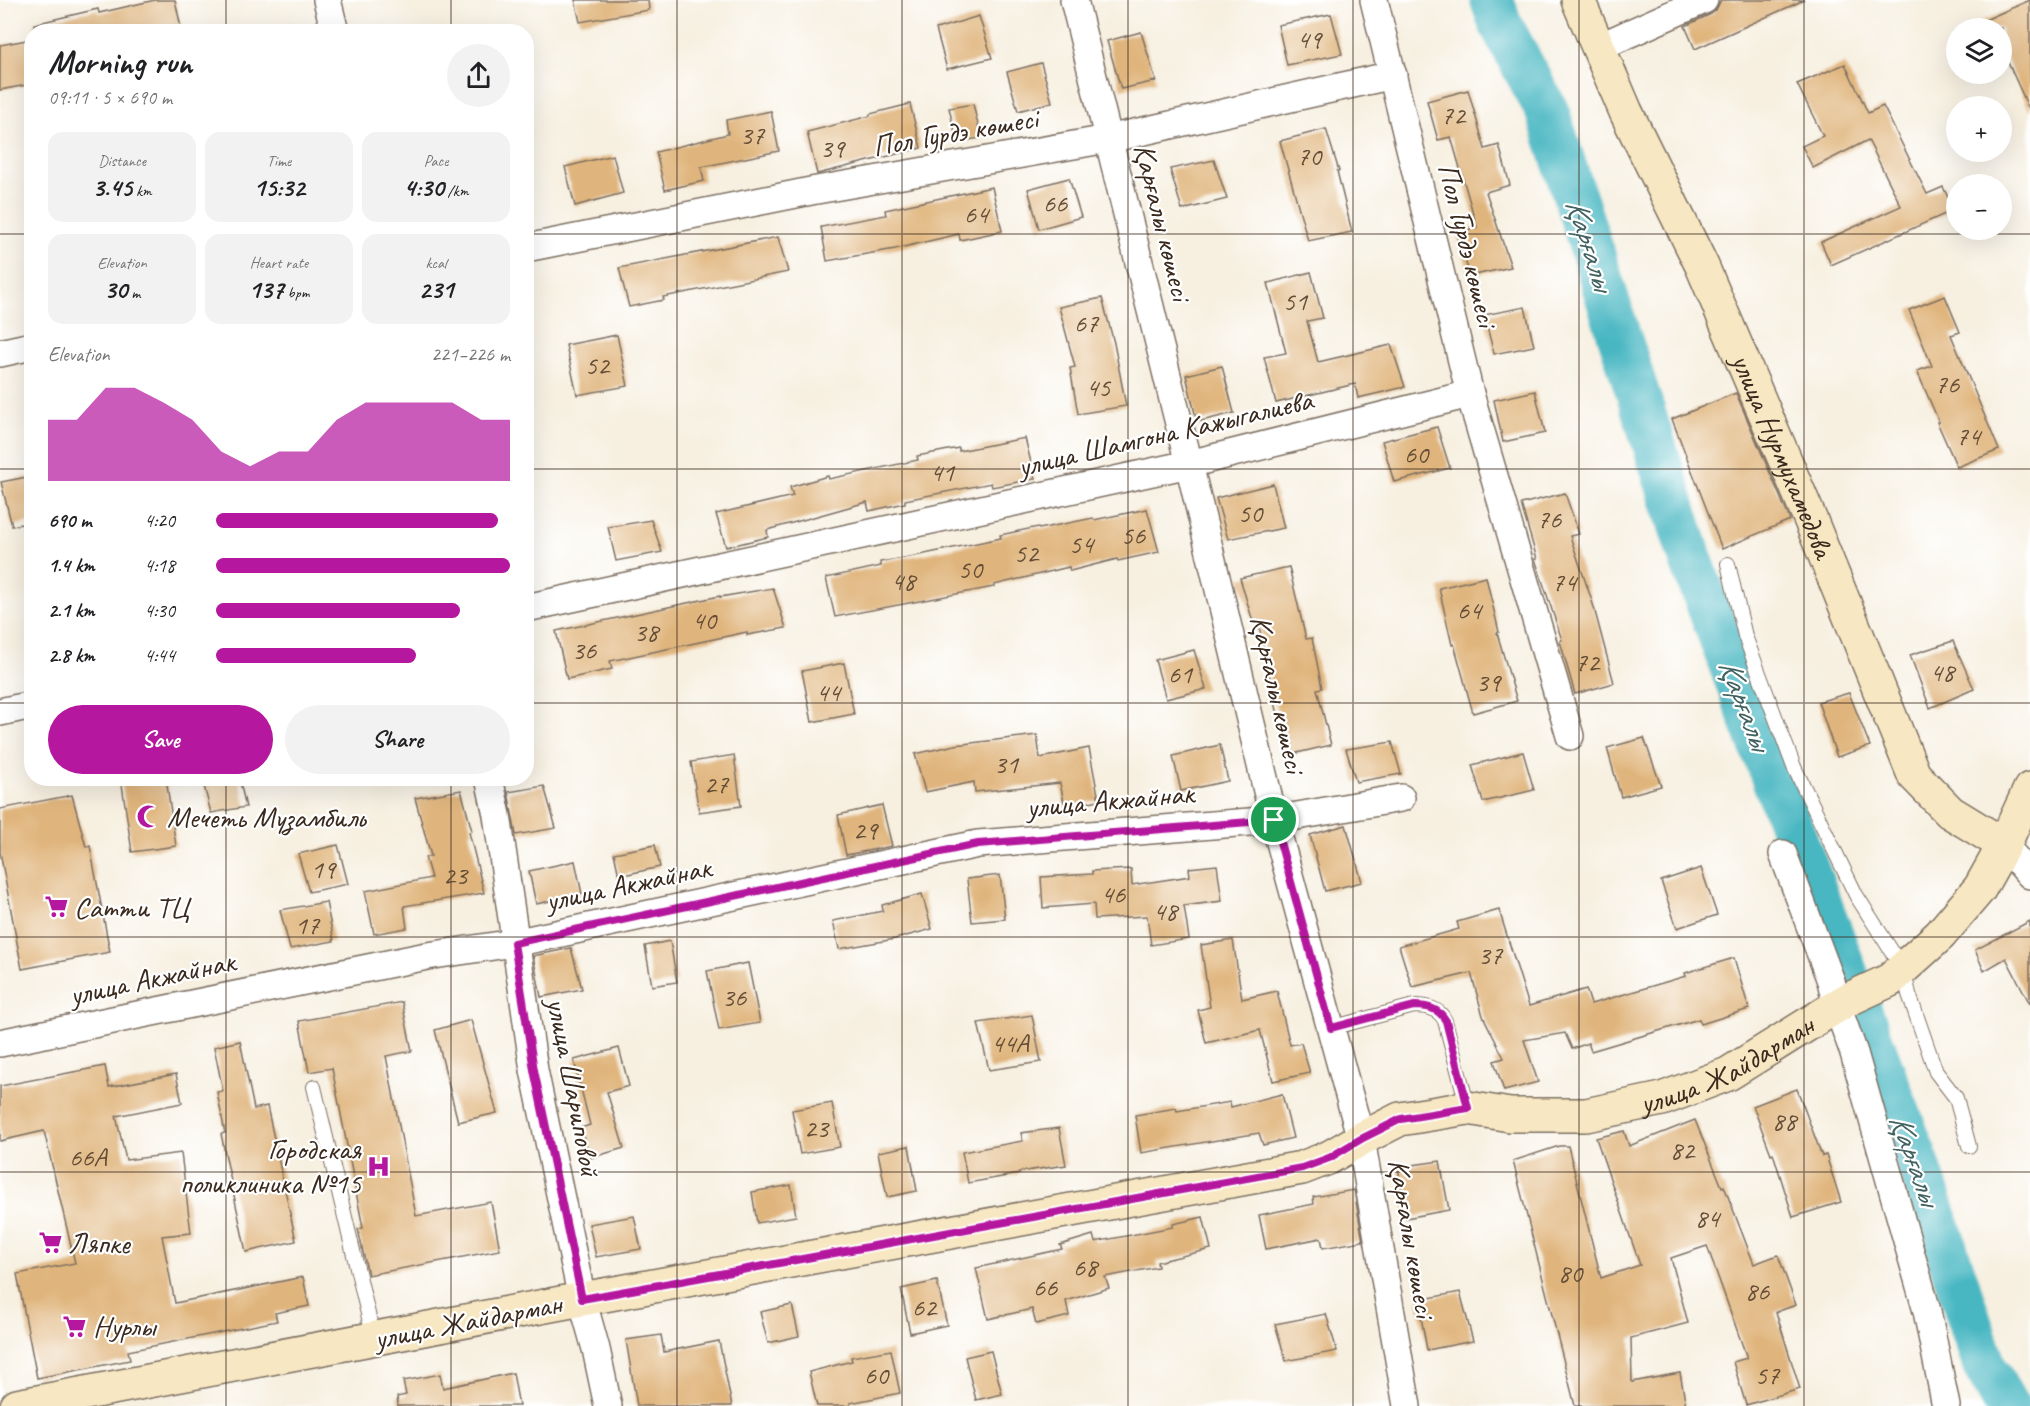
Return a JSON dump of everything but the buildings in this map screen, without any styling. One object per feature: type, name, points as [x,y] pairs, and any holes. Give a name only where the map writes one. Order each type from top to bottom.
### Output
[{"type":"street","points":[[327,0],[333,24]]},
{"type":"street","name":"Қарғалы көшесі","points":[[1074,0],[1274,820],[1361,1139],[1407,1406]]},
{"type":"street","name":"Пол Гурдэ көшесі","points":[[1374,0],[1470,394]]},
{"type":"street","name":"улица Нурмухамедова","points":[[1578,0],[1626,112],[1702,266],[1811,521],[1914,775],[1950,812],[2004,845],[2030,875]]},
{"type":"street","points":[[1599,47],[1704,0]]},
{"type":"street","name":"Пол Гурдэ көшесі","points":[[534,246],[811,191],[1108,139],[1393,75]]},
{"type":"street","points":[[0,353],[24,348]]},
{"type":"street","points":[[1470,394],[1570,736]]},
{"type":"street","name":"улица Шамгона Кажыгалиева","points":[[534,606],[1189,464],[1470,394]]},
{"type":"street","points":[[0,712],[24,707]]},
{"type":"street","name":"улица Шариповой","points":[[491,786],[497,815],[534,1070],[582,1299],[608,1406]]},
{"type":"street","points":[[1896,975],[1940,935],[1980,888],[2004,845],[2030,789]]},
{"type":"street","name":"улица Акжайнак","points":[[0,1043],[427,956],[514,943],[978,844],[1274,820],[1401,798]]},
{"type":"street","points":[[1783,854],[1841,1004],[1927,1311],[1947,1406]]},
{"type":"street","name":"улица Жайдарман","points":[[17,1406],[582,1299],[1302,1168],[1329,1158],[1401,1119],[1468,1108],[1510,1115],[1586,1115],[1662,1099],[1728,1074],[1841,1004],[1896,975]]},
{"type":"lane","points":[[1728,564],[1745,636],[1794,767],[1896,975],[1909,994],[1936,1072],[1956,1098],[1969,1146]]},
{"type":"lane","points":[[1331,1028],[1414,1006],[1427,1006],[1437,1010],[1446,1021],[1468,1108]]},
{"type":"lane","points":[[314,1087],[374,1339]]},
{"type":"waterway","name":"Қарғалы","points":[[1492,0],[1500,23],[1548,113],[1691,560],[1918,1164],[1985,1367],[2007,1406]]},
{"type":"place","name":"Мечеть Музамбиль","points":[[149,817]]},
{"type":"place","name":"Сатти ТЦ","points":[[56,907]]},
{"type":"place","name":"Городская поликлиника №15","points":[[379,1166]]},
{"type":"place","name":"Ляпке","points":[[50,1243]]},
{"type":"place","name":"Нурлы","points":[[75,1326]]},
{"type":"route","points":[[1274,820],[1331,1028],[1414,1006],[1427,1006],[1437,1010],[1446,1021],[1468,1108],[1401,1119],[1329,1158],[1302,1168],[582,1299],[534,1070],[514,943],[978,844],[1274,820]]}]
